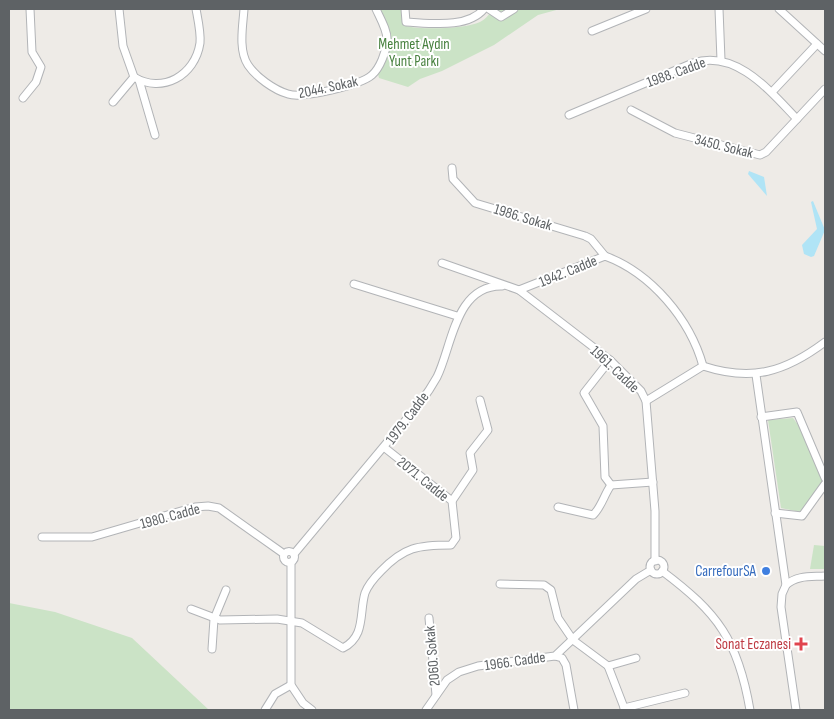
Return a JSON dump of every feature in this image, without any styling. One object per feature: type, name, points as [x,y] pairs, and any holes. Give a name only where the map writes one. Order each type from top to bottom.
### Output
[{"type":"street","points":[[23,98],[36,82],[41,67],[32,52],[30,9]]},
{"type":"street","points":[[119,9],[123,46],[155,135]]},
{"type":"street","points":[[136,79],[161,85],[172,82],[188,68],[198,52],[200,42],[196,9]]},
{"type":"street","name":"2044. Sokak","points":[[244,9],[243,45],[248,65],[276,89],[288,95],[300,96],[354,84],[372,75],[380,64],[387,42],[376,9]]},
{"type":"street","points":[[405,9],[406,22],[438,24],[472,19],[484,9]]},
{"type":"street","points":[[489,9],[501,18],[514,9]]},
{"type":"street","points":[[592,31],[646,9]]},
{"type":"street","points":[[719,9],[721,60]]},
{"type":"street","points":[[779,9],[825,51]]},
{"type":"street","points":[[772,92],[817,44]]},
{"type":"street","name":"1988. Cadde","points":[[569,115],[693,63],[711,59],[721,60],[742,69],[772,92],[797,119]]},
{"type":"street","points":[[113,102],[136,79]]},
{"type":"street","name":"3450. Sokak","points":[[631,110],[675,133],[756,155],[766,152],[825,89]]},
{"type":"street","name":"1986. Sokak","points":[[452,168],[454,179],[475,203],[585,236],[605,256]]},
{"type":"street","name":"1942. Cadde","points":[[519,290],[605,256],[618,261],[637,274],[670,304],[696,344],[703,366]]},
{"type":"street","name":"1961. Cadde","points":[[442,263],[519,290],[610,360],[641,391],[646,401],[652,482],[654,561]]},
{"type":"street","points":[[354,284],[458,316]]},
{"type":"street","name":"1979. Cadde","points":[[294,554],[385,448],[420,403],[437,377],[458,316],[484,290],[496,286],[507,286]]},
{"type":"street","points":[[646,401],[703,366],[756,375],[772,371],[823,346]]},
{"type":"street","points":[[610,360],[584,393],[603,426],[604,477],[611,485]]},
{"type":"street","points":[[756,375],[786,585]]},
{"type":"street","points":[[452,501],[473,470],[470,453],[488,430],[480,400]]},
{"type":"street","points":[[761,417],[797,412],[825,478]]},
{"type":"street","name":"2071. Cadde","points":[[291,623],[302,623],[343,648],[356,638],[360,629],[365,593],[378,574],[393,559],[407,549],[423,545],[451,545],[454,543],[455,526],[452,501],[385,448]]},
{"type":"street","points":[[611,485],[652,482]]},
{"type":"street","points":[[775,513],[802,516],[825,484]]},
{"type":"street","points":[[558,507],[593,515],[598,511],[603,497],[611,485]]},
{"type":"street","name":"1980. Cadde","points":[[42,537],[92,537],[208,506],[220,508],[284,554]]},
{"type":"street","points":[[290,562],[285,559],[284,554],[288,551],[294,554],[294,560],[290,562],[291,685],[303,703],[312,710]]},
{"type":"street","points":[[654,561],[662,563],[662,571],[656,574],[651,570],[650,566],[654,561]]},
{"type":"street","name":"1966. Cadde","points":[[426,710],[447,680],[469,669],[555,656],[636,579],[651,570]]},
{"type":"street","points":[[662,571],[698,599],[717,620],[731,644],[750,710]]},
{"type":"street","points":[[796,710],[781,607],[782,594],[786,585],[792,580],[800,577],[825,576]]},
{"type":"street","points":[[500,584],[544,585],[551,590],[558,618],[573,640],[608,666],[624,710],[686,692]]},
{"type":"street","points":[[212,649],[214,619],[226,590]]},
{"type":"street","points":[[191,609],[214,619],[245,621],[277,619],[291,623]]},
{"type":"street","name":"2060. Sokak","points":[[429,618],[436,694]]},
{"type":"street","points":[[555,656],[562,658],[566,665],[574,710]]},
{"type":"street","points":[[608,666],[636,658]]},
{"type":"street","points":[[265,710],[275,694],[291,685]]},
{"type":"green space","name":"Mehmet Aydın Yunt Parkı","points":[[380,9],[401,9],[403,22],[406,26],[432,28],[454,27],[480,22],[494,9],[560,9],[538,15],[494,45],[442,71],[420,79],[408,87],[379,78],[378,74],[387,49],[386,26]]},
{"type":"green space","points":[[793,418],[799,426],[824,481],[800,512],[781,508],[768,420]]},
{"type":"green space","points":[[814,545],[825,546],[825,569],[810,569]]},
{"type":"green space","points":[[9,603],[55,612],[132,638],[209,710],[9,710]]},
{"type":"water","points":[[749,171],[764,177],[767,196],[748,174]]},
{"type":"water","points":[[813,201],[825,230],[814,256],[811,257],[804,254],[802,245],[817,229],[811,202]]},
{"type":"place","name":"CarrefourSA","points":[[766,571]]},
{"type":"place","name":"Sonat Eczanesi","points":[[801,644]]}]
